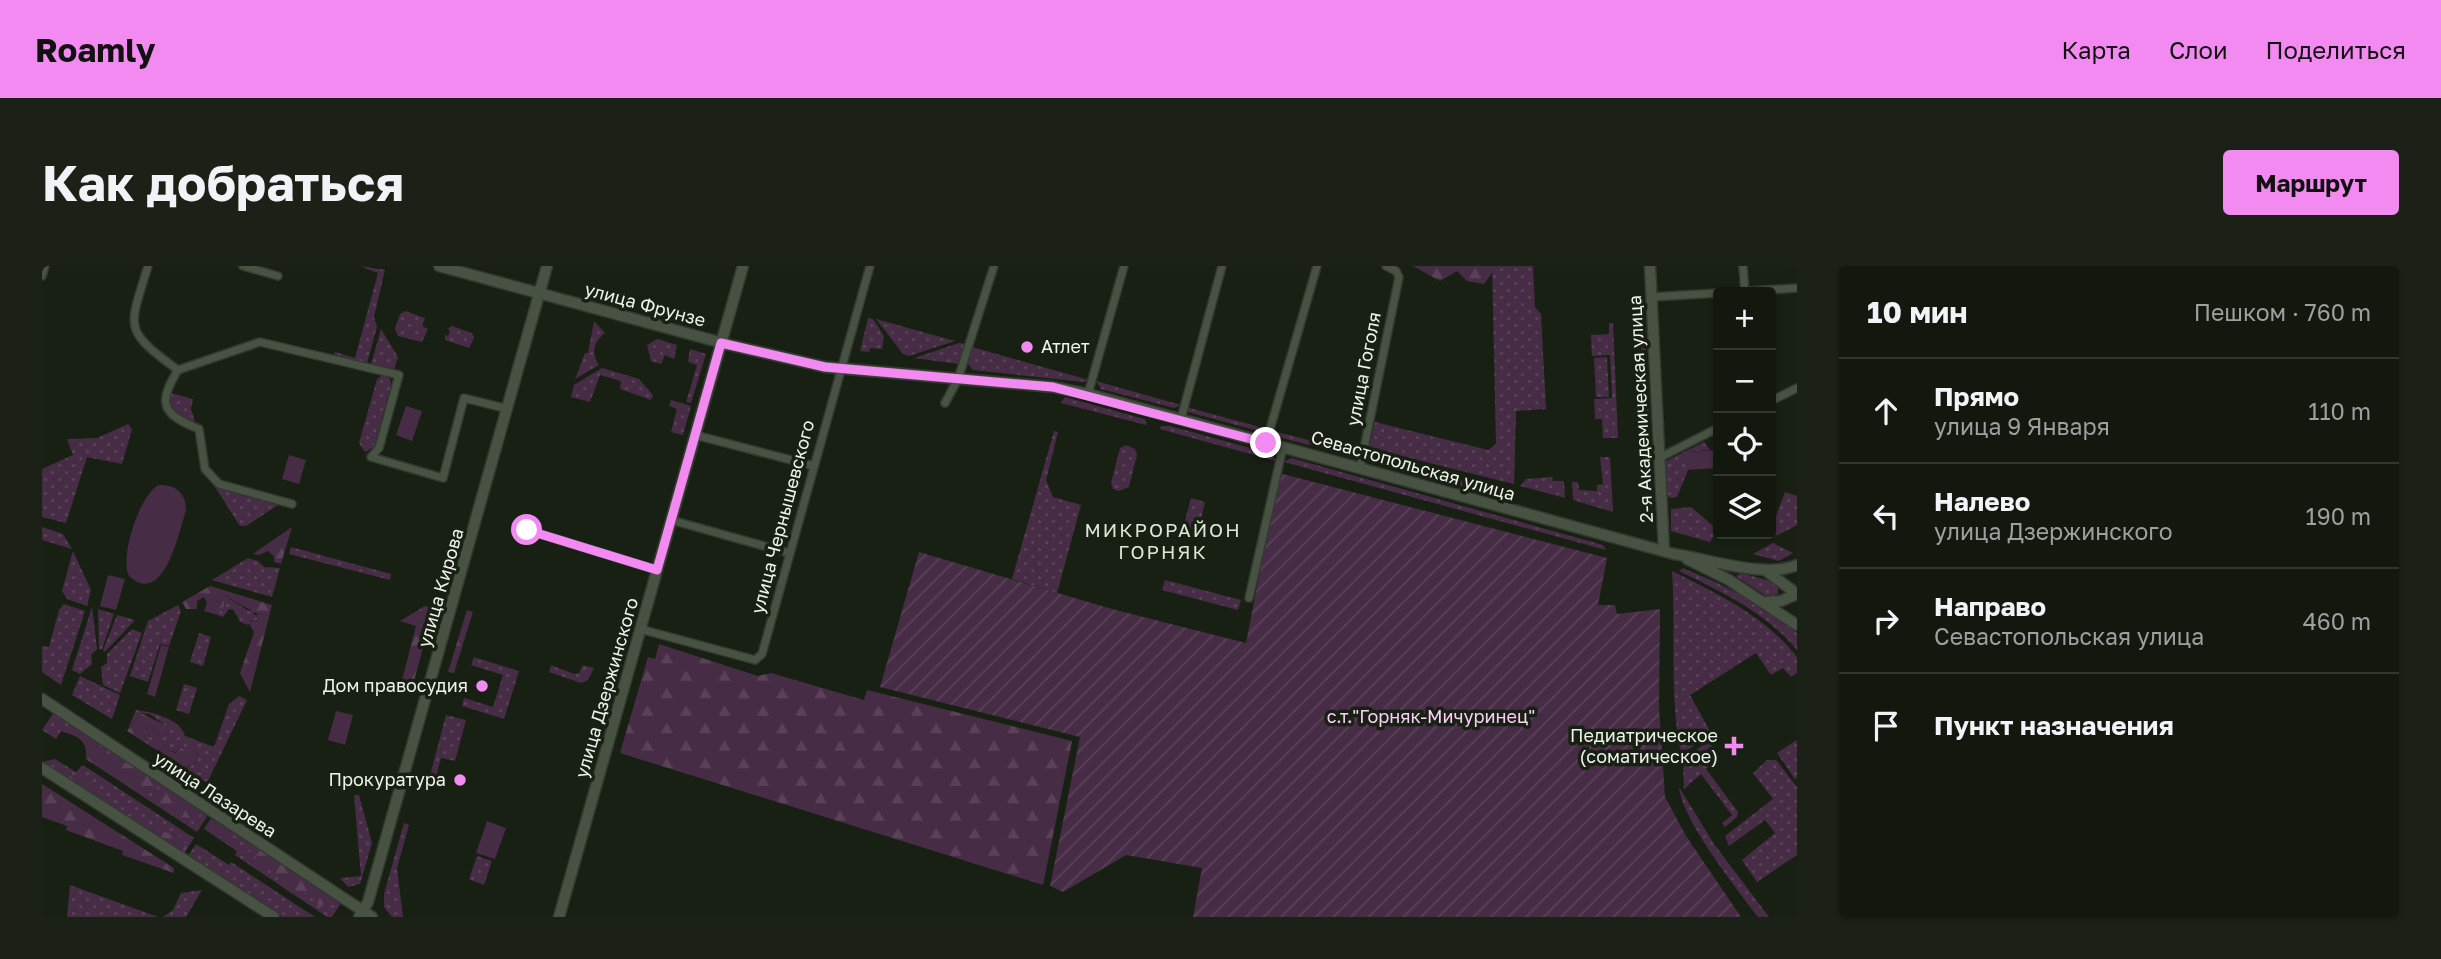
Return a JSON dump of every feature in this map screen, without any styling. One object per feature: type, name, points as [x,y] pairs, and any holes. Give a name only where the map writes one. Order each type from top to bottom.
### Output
[{"type":"main road","name":"улица Фрунзе","points":[[439,266],[721,343]]},
{"type":"main road","name":"улица Кирова","points":[[364,915],[547,266]]},
{"type":"main road","name":"улица Дзержинского","points":[[559,917],[743,266]]},
{"type":"main road","name":"2-я Академическая улица","points":[[1650,266],[1664,551]]},
{"type":"main road","name":"Севастопольская улица","points":[[721,343],[841,369],[1053,387],[1088,394],[1664,551],[1765,570],[1783,571],[1797,565]]},
{"type":"main road","points":[[1677,554],[1729,580],[1797,625]]},
{"type":"main road","points":[[1729,580],[1734,564]]},
{"type":"main road","name":"Севастопольская улица","points":[[1765,570],[1797,594],[1781,601],[1765,602]]},
{"type":"main road","name":"улица Лазарева","points":[[42,699],[364,915]]},
{"type":"main road","points":[[42,768],[274,917]]},
{"type":"street","points":[[42,275],[45,266]]},
{"type":"street","points":[[148,266],[132,320],[150,350],[178,370]]},
{"type":"street","points":[[243,266],[278,276]]},
{"type":"street","name":"улица Чернышевского","points":[[640,629],[755,660],[762,653],[870,266]]},
{"type":"street","points":[[945,403],[958,379],[993,266]]},
{"type":"street","points":[[1088,394],[1124,266]]},
{"type":"street","points":[[1181,419],[1222,266]]},
{"type":"street","points":[[1266,443],[1317,266]]},
{"type":"street","name":"улица Гоголя","points":[[1360,468],[1399,277],[1396,271],[1386,266]]},
{"type":"street","points":[[1743,266],[1745,287]]},
{"type":"street","points":[[1776,290],[1797,288]]},
{"type":"street","points":[[1652,297],[1713,293]]},
{"type":"street","points":[[292,504],[219,484],[205,469],[199,429],[175,418],[164,402],[164,393],[178,370],[260,342],[399,375],[379,448],[371,457],[443,478],[464,398],[508,410]]},
{"type":"street","points":[[1776,398],[1797,388]]},
{"type":"street","points":[[1659,458],[1713,431]]},
{"type":"street","points":[[695,435],[814,466]]},
{"type":"street","points":[[1249,598],[1283,447]]},
{"type":"street","points":[[671,520],[789,552]]},
{"type":"street","points":[[527,530],[657,570]]},
{"type":"green space","points":[[360,266],[385,270],[374,317],[377,327],[367,363],[334,356],[335,352],[355,358],[378,273]]},
{"type":"green space","points":[[1413,266],[1497,266],[1484,284],[1467,281],[1457,271],[1440,281]]},
{"type":"green space","points":[[1492,266],[1533,266],[1535,307],[1541,314],[1546,409],[1516,411],[1514,484],[1369,448],[1375,422],[1488,450],[1496,444]]},
{"type":"green space","points":[[405,311],[425,318],[422,326],[428,329],[422,342],[398,336],[395,329],[400,314]]},
{"type":"green space","points":[[868,318],[873,319],[884,336],[882,349],[870,348],[869,352],[860,351]]},
{"type":"green space","points":[[876,319],[955,341],[909,356],[903,354]]},
{"type":"green space","points":[[594,321],[605,333],[594,348],[599,365],[575,379],[585,353],[588,353]]},
{"type":"green space","points":[[1643,322],[1650,482],[1647,480],[1640,324]]},
{"type":"green space","points":[[1609,323],[1613,323],[1618,438],[1603,438],[1602,419],[1595,419],[1594,399],[1612,398],[1610,355],[1592,356],[1591,335],[1609,334]]},
{"type":"green space","points":[[452,326],[472,333],[474,338],[469,348],[445,340],[445,334],[448,337],[450,330],[447,329]]},
{"type":"green space","points":[[381,329],[398,357],[394,369],[371,364]]},
{"type":"green space","points":[[657,339],[677,345],[674,359],[665,355],[661,364],[651,361],[647,345]]},
{"type":"green space","points":[[959,343],[966,344],[959,364],[914,358]]},
{"type":"green space","points":[[972,347],[1089,380],[1084,382],[973,370],[968,364]]},
{"type":"green space","points":[[690,349],[706,354],[691,403],[686,402],[697,365],[688,362]]},
{"type":"green space","points":[[1607,357],[1609,397],[1596,397],[1594,358]]},
{"type":"green space","points":[[602,368],[639,379],[653,395],[651,400],[620,389],[621,381],[600,375],[590,402],[571,397],[574,385]]},
{"type":"green space","points":[[383,375],[390,378],[391,386],[374,447],[365,452],[359,443],[377,379]]},
{"type":"green space","points":[[1096,381],[1181,405],[1174,408],[1101,389]]},
{"type":"green space","points":[[167,392],[193,399],[191,409],[196,425],[176,413]]},
{"type":"green space","points":[[1065,397],[1147,422],[1146,425],[1061,403]]},
{"type":"green space","points":[[671,400],[691,406],[683,435],[671,432],[677,409],[669,406]]},
{"type":"green space","points":[[406,406],[422,411],[412,441],[396,435]]},
{"type":"green space","points":[[1186,407],[1267,429],[1262,432],[1188,412]]},
{"type":"green space","points":[[128,424],[132,429],[122,464],[87,457],[66,523],[42,517],[42,469],[73,455],[67,439],[97,438]]},
{"type":"green space","points":[[1161,426],[1170,426],[1272,454],[1276,461],[1160,429]]},
{"type":"green space","points":[[1054,431],[1058,432],[1046,480],[1053,497],[1081,505],[1057,593],[1012,579]]},
{"type":"green space","points":[[1273,431],[1360,453],[1349,455],[1278,437]]},
{"type":"green space","points":[[1704,442],[1710,450],[1688,452],[1688,470],[1677,497],[1670,498],[1666,494],[1666,461]]},
{"type":"green space","points":[[1126,445],[1135,449],[1137,455],[1129,487],[1119,491],[1113,489],[1111,483],[1120,448]]},
{"type":"green space","points":[[1713,450],[1713,468],[1688,470],[1688,452]]},
{"type":"green space","points":[[1366,454],[1514,494],[1514,497],[1509,499],[1371,461]]},
{"type":"green space","points":[[289,455],[306,460],[299,484],[282,479]]},
{"type":"green space","points":[[1600,457],[1610,457],[1613,512],[1573,500],[1572,482],[1578,482],[1579,490],[1597,491],[1597,485],[1603,484]]},
{"type":"green space","points":[[1291,458],[1603,545],[1606,550],[1284,462]]},
{"type":"green space","name":"с.т.\"Горняк-Мичуринец\"","points":[[1279,473],[1607,558],[1598,605],[1615,605],[1617,614],[1660,609],[1659,707],[1665,797],[1686,836],[1741,917],[1193,917],[1202,868],[1126,855],[1063,892],[1050,886],[1080,737],[880,687],[919,552],[1112,609],[1246,643]]},
{"type":"green space","points":[[1552,477],[1553,481],[1564,481],[1565,498],[1520,486],[1526,479]]},
{"type":"green space","points":[[159,485],[170,486],[179,491],[186,510],[174,549],[161,575],[152,582],[141,583],[129,576],[129,541],[145,500]]},
{"type":"green space","points":[[215,487],[278,505],[246,526],[240,526]]},
{"type":"green space","points":[[1785,492],[1797,496],[1797,525],[1776,536],[1776,516]]},
{"type":"green space","points":[[1191,498],[1205,502],[1198,532],[1183,528]]},
{"type":"green space","points":[[1691,507],[1713,526],[1713,538],[1710,542],[1671,531],[1671,509]]},
{"type":"green space","points":[[42,527],[63,534],[72,549],[42,540]]},
{"type":"green space","points":[[292,527],[281,564],[274,562],[274,556],[268,551],[259,555],[253,554]]},
{"type":"green space","points":[[1773,543],[1793,553],[1779,561],[1753,554]]},
{"type":"green space","points":[[291,547],[391,574],[390,580],[289,554]]},
{"type":"green space","points":[[73,551],[91,590],[87,606],[67,599],[62,591]]},
{"type":"green space","points":[[248,558],[258,561],[264,567],[280,568],[272,597],[212,580]]},
{"type":"green space","points":[[1683,568],[1743,596],[1771,613],[1797,633],[1797,650],[1757,614],[1727,595],[1679,571]]},
{"type":"green space","points":[[1672,571],[1756,618],[1797,657],[1797,673],[1791,677],[1783,668],[1771,675],[1756,653],[1690,695],[1711,733],[1681,755],[1675,710]]},
{"type":"green space","points":[[1741,573],[1774,582],[1778,587],[1778,594],[1766,596],[1736,576]]},
{"type":"green space","points":[[108,575],[125,579],[116,610],[100,606]]},
{"type":"green space","points":[[1165,580],[1241,600],[1238,610],[1162,590]]},
{"type":"green space","points":[[210,586],[272,605],[250,692],[240,673],[254,632],[248,622],[259,620],[259,615],[224,595],[224,607],[219,609],[218,615],[204,611],[207,603],[204,597],[197,601],[197,609],[186,609],[182,602]]},
{"type":"green space","points":[[224,595],[249,611],[253,610],[254,615],[259,615],[259,620],[250,621],[248,625],[240,622],[234,610],[229,609],[223,617],[218,615],[219,609],[224,607]]},
{"type":"green space","points":[[64,604],[85,611],[61,685],[42,672],[42,646],[49,647],[59,610]]},
{"type":"green space","points":[[178,605],[181,611],[169,646],[160,644],[148,682],[130,676],[148,621]]},
{"type":"green space","points":[[425,606],[434,608],[412,688],[401,684],[416,626],[400,621]]},
{"type":"green space","points":[[92,607],[97,649],[91,655],[92,664],[80,674],[72,670]]},
{"type":"green space","points":[[98,609],[114,614],[102,649],[99,649]]},
{"type":"green space","points":[[467,610],[473,612],[454,673],[448,672]]},
{"type":"green space","points":[[117,615],[135,620],[105,652],[103,650]]},
{"type":"green space","points":[[132,629],[142,633],[120,693],[103,685],[101,667],[107,663],[107,654]]},
{"type":"green space","points":[[628,629],[614,687],[609,689],[605,682],[618,632]]},
{"type":"green space","points":[[199,633],[211,637],[203,666],[190,662]]},
{"type":"green space","points":[[659,644],[758,676],[771,673],[864,700],[867,690],[1072,741],[1043,885],[620,753],[648,657],[655,659]]},
{"type":"green space","points":[[161,645],[169,647],[155,697],[147,694]]},
{"type":"green space","points":[[474,657],[519,671],[504,719],[462,706],[464,698],[493,707],[503,675],[471,665]]},
{"type":"green space","points":[[551,665],[574,674],[579,673],[583,665],[594,668],[588,680],[581,683],[549,672]]},
{"type":"green space","points":[[80,676],[120,695],[112,719],[72,695]]},
{"type":"green space","points":[[184,684],[197,688],[189,714],[176,710]]},
{"type":"green space","points":[[239,696],[247,700],[207,783],[185,769],[195,763],[198,754],[195,750],[185,751],[180,746],[176,752],[166,750],[162,737],[158,737],[155,749],[147,744],[149,741],[145,739],[144,731],[151,726],[157,734],[162,732],[165,725],[150,714],[141,713],[128,729],[136,710],[165,717],[178,725],[185,736],[214,747],[229,704]]},
{"type":"green space","points":[[336,711],[353,715],[345,745],[328,740]]},
{"type":"green space","points":[[54,712],[208,815],[197,832],[86,759],[85,747],[80,739],[61,731],[56,739],[42,730]]},
{"type":"green space","points":[[141,713],[165,725],[162,732],[157,734],[151,726],[144,731],[145,739],[150,741],[147,744],[127,731]]},
{"type":"green space","points":[[446,715],[466,720],[455,761],[441,758],[434,784],[428,783]]},
{"type":"green space","points":[[70,726],[97,741],[101,754],[107,755],[113,751],[159,782],[155,792],[146,794],[160,801],[166,787],[200,809],[199,819],[174,816],[86,759],[82,740],[64,733]]},
{"type":"green space","points":[[158,737],[163,737],[166,750],[176,753],[180,746],[185,751],[195,750],[198,754],[195,763],[185,768],[155,749]]},
{"type":"green space","points":[[1797,740],[1797,778],[1795,779],[1777,753]]},
{"type":"green space","points":[[1708,741],[1716,752],[1710,756],[1715,763],[1706,769],[1738,812],[1737,817],[1725,827],[1722,823],[1732,815],[1701,774],[1684,789],[1683,760]]},
{"type":"green space","points":[[55,759],[76,772],[83,765],[194,838],[183,854],[42,762]]},
{"type":"green space","points":[[1767,760],[1776,760],[1797,787],[1797,855],[1757,882],[1742,860],[1775,833],[1765,820],[1729,846],[1725,836],[1773,799],[1753,773]]},
{"type":"green space","points":[[70,774],[76,780],[80,776],[84,782],[90,778],[100,788],[102,795],[110,797],[100,800],[62,775]]},
{"type":"green space","points":[[42,784],[174,868],[174,873],[122,855],[123,851],[66,830],[67,826],[42,817]]},
{"type":"green space","points":[[1679,787],[1714,844],[1769,917],[1758,917],[1712,854],[1682,801]]},
{"type":"green space","points":[[354,795],[359,795],[372,843],[360,884],[348,887],[340,878],[361,876]]},
{"type":"green space","points":[[212,817],[341,903],[332,917],[327,917],[235,855],[237,851],[204,829]]},
{"type":"green space","points":[[219,821],[234,831],[233,838],[239,844],[235,850],[213,831],[212,827]]},
{"type":"green space","points":[[487,821],[506,828],[495,859],[476,853]]},
{"type":"green space","points":[[156,822],[159,831],[179,835],[178,843],[191,843],[183,854],[146,830]]},
{"type":"green space","points":[[404,823],[409,825],[397,868],[403,917],[392,917],[384,907],[384,894]]},
{"type":"green space","points":[[248,840],[329,895],[329,900],[320,907],[312,894],[298,892],[294,895],[281,886],[274,871],[263,869],[255,862],[256,850],[252,847],[249,851],[241,850]]},
{"type":"green space","points":[[196,844],[229,865],[231,862],[315,917],[282,917],[188,856]]},
{"type":"green space","points":[[477,856],[492,861],[484,885],[469,879]]},
{"type":"green space","points":[[70,885],[158,917],[67,917]]},
{"type":"green space","points":[[202,890],[186,917],[163,917],[173,910],[181,893]]},
{"type":"place","name":"Атлет","points":[[1027,347]]},
{"type":"place","name":"Дом правосудия","points":[[482,686]]},
{"type":"place","name":"Педиатрическое (соматическое)","points":[[1734,746]]},
{"type":"place","name":"Прокуратура","points":[[460,780]]},
{"type":"district","name":"МИКРОРАЙОН ГОРНЯК","points":[[1163,541]]},
{"type":"route","points":[[527,530],[657,570],[721,343],[825,367],[1053,387],[1088,394],[1266,443]]}]
